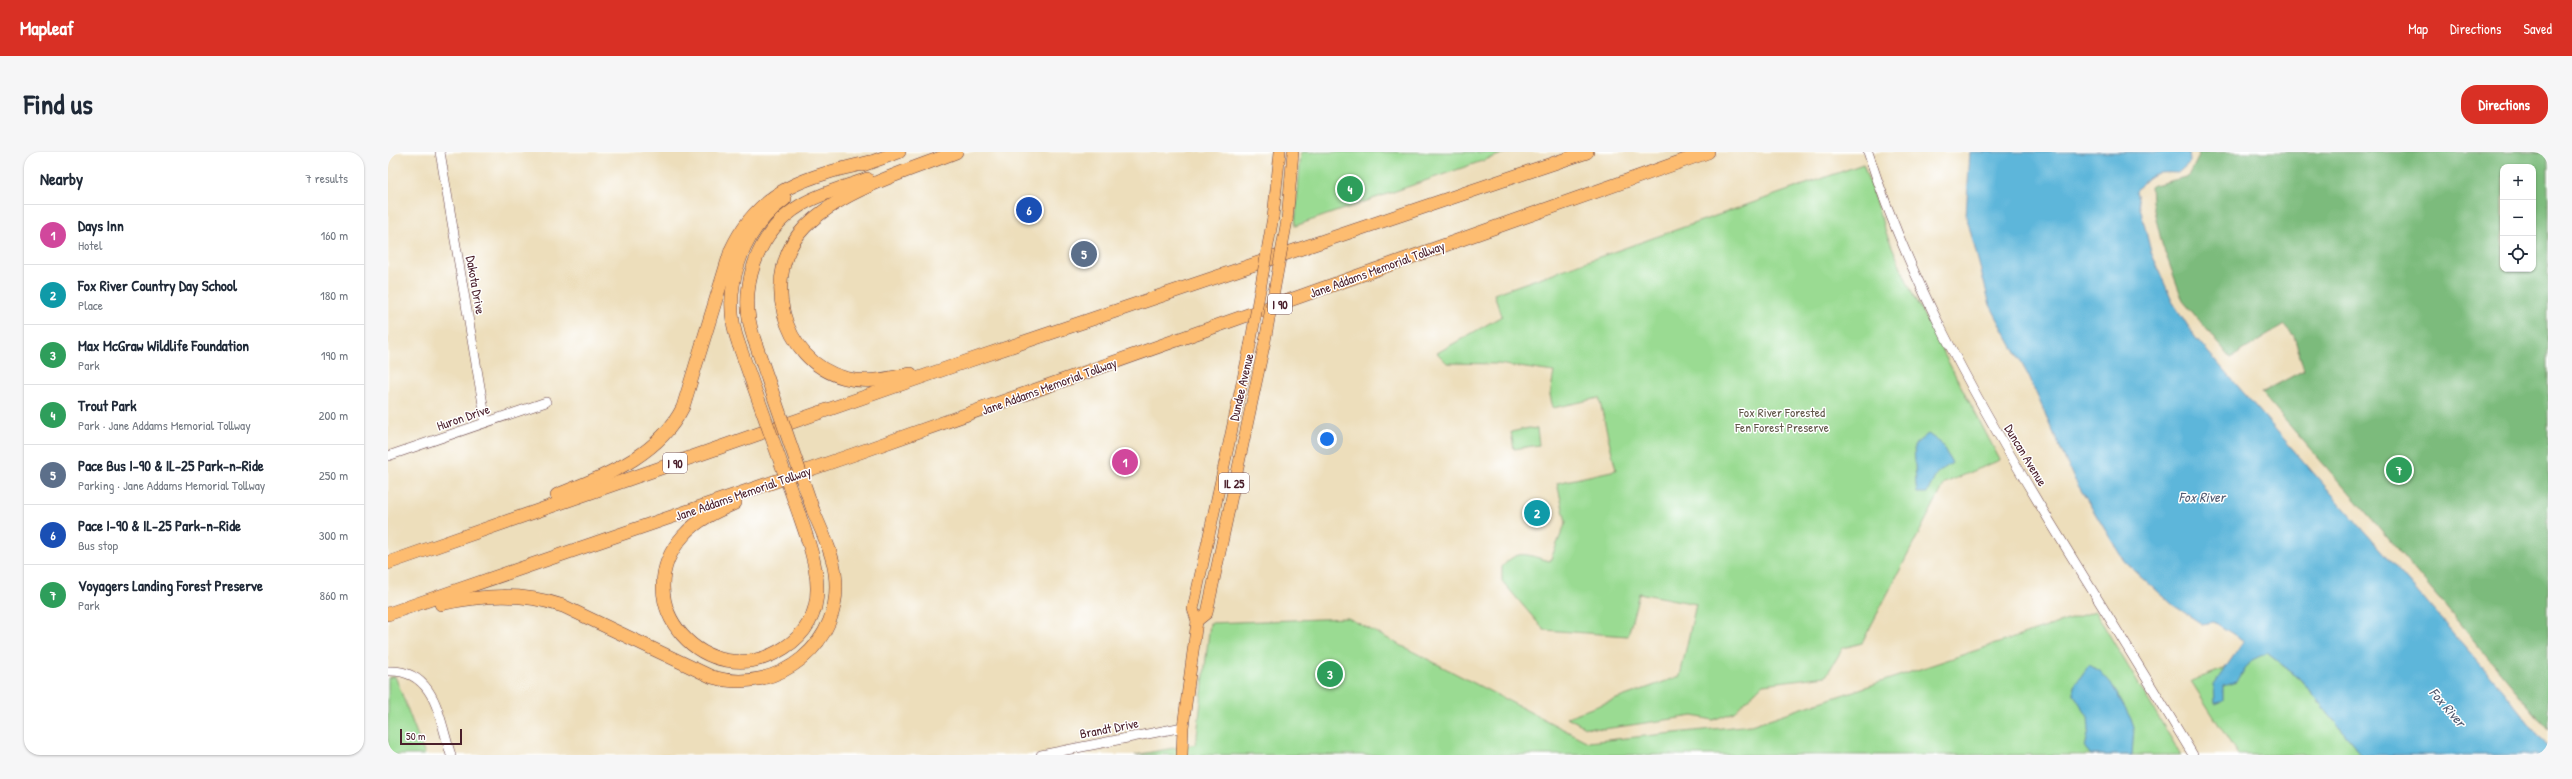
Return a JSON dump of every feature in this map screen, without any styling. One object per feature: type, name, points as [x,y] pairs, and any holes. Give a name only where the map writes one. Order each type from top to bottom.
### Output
[{"type":"highway","points":[[852,455],[729,506],[703,519],[685,533],[677,543],[667,563],[664,593],[674,624],[693,646],[717,659],[747,662],[775,654],[791,644],[802,633],[813,610],[818,580],[815,560],[799,514],[739,345],[733,322],[733,286],[742,252],[759,224],[778,204],[802,189],[899,152]]},
{"type":"highway","points":[[388,614],[488,596],[538,598],[563,606],[699,672],[732,681],[760,679],[786,670],[802,660],[820,640],[830,620],[835,598],[836,574],[830,550],[813,510],[754,339],[747,303],[751,274],[764,242],[785,217],[816,198],[950,152]]},
{"type":"highway","points":[[956,152],[856,193],[817,216],[792,243],[782,267],[780,290],[784,316],[793,337],[807,355],[834,374],[857,381],[879,380],[962,363]]},
{"type":"highway","name":"I 90","points":[[388,562],[962,363],[1587,152]]},
{"type":"highway","name":"Jane Addams Memorial Tollway","points":[[388,614],[852,455],[1708,152]]},
{"type":"highway","points":[[388,562],[585,484],[622,466],[652,447],[671,428],[683,407],[726,267],[743,228],[768,201],[800,181],[870,162]]},
{"type":"main road","name":"Dundee Avenue","points":[[1182,727],[1197,621],[1193,609],[1250,346],[1273,217],[1280,152]]},
{"type":"main road","name":"Dundee Avenue","points":[[1197,621],[1207,612],[1265,341],[1287,220],[1293,152]]},
{"type":"main road","name":"IL 25","points":[[1182,727],[1182,755]]},
{"type":"street","name":"Dakota Drive","points":[[440,152],[486,422]]},
{"type":"street","name":"Duncan Avenue","points":[[1868,152],[1907,256],[1955,357],[2019,469],[2193,755]]},
{"type":"street","name":"Huron Drive","points":[[388,456],[546,402]]},
{"type":"street","points":[[388,671],[409,674],[428,687],[452,755]]},
{"type":"street","name":"Brandt Drive","points":[[1041,755],[1182,727]]},
{"type":"green space","points":[[1301,152],[1508,152],[1295,226]]},
{"type":"green space","points":[[2198,152],[2548,152],[2548,729],[2371,518],[2261,393],[2304,370],[2294,336],[2284,325],[2231,358],[2183,301],[2162,244],[2152,202],[2151,186],[2189,176],[2199,156]]},
{"type":"green space","name":"Fox River Forested Fen Forest Preserve","points":[[1863,164],[1885,230],[1912,293],[2000,460],[1945,483],[1862,643],[1843,648],[1826,676],[1763,684],[1734,712],[1713,720],[1693,716],[1604,729],[1585,727],[1567,717],[1680,676],[1696,604],[1639,593],[1628,636],[1544,630],[1502,581],[1502,567],[1508,561],[1519,555],[1530,555],[1550,561],[1566,522],[1557,483],[1616,470],[1599,398],[1553,408],[1550,395],[1554,372],[1498,364],[1447,363],[1437,353],[1502,316],[1494,294]]},
{"type":"green space","points":[[1529,428],[1537,429],[1539,445],[1514,449],[1511,432]]},
{"type":"green space","points":[[2095,611],[2181,755],[1135,755],[1196,744],[1210,623],[1348,618],[1588,742],[1751,725]]},
{"type":"green space","points":[[2267,653],[2300,679],[2362,755],[2238,755],[2191,681]]},
{"type":"green space","points":[[395,676],[425,755],[388,755],[388,678]]},
{"type":"water","name":"Fox River","points":[[1970,152],[2189,152],[2190,162],[2178,173],[2154,174],[2136,191],[2151,252],[2172,301],[2195,337],[2501,688],[2548,747],[2548,755],[2362,755],[2300,679],[2267,653],[2252,660],[2236,682],[2223,686],[2223,701],[2215,704],[2214,684],[2244,641],[2214,622],[2202,624],[2173,605],[2124,561],[2073,477],[2029,377],[1990,305],[1966,215]]},
{"type":"water","points":[[1928,434],[1941,443],[1952,463],[1937,473],[1927,493],[1917,493],[1914,445]]},
{"type":"water","points":[[2089,665],[2100,671],[2111,683],[2131,719],[2134,728],[2132,755],[2091,755],[2085,748],[2089,729],[2088,717],[2073,693],[2074,686]]},
{"type":"place","name":"Trout Park","points":[[1350,189]]},
{"type":"place","name":"Pace I-90 & IL-25 Park-n-Ride","points":[[1029,210]]},
{"type":"place","name":"Pace Bus I-90 & IL-25 Park-n-Ride","points":[[1084,254]]},
{"type":"place","name":"Days Inn","points":[[1125,462]]},
{"type":"place","name":"Voyagers Landing Forest Preserve","points":[[2399,470]]},
{"type":"place","name":"Fox River Country Day School","points":[[1537,513]]},
{"type":"place","name":"Max McGraw Wildlife Foundation","points":[[1330,674]]}]
